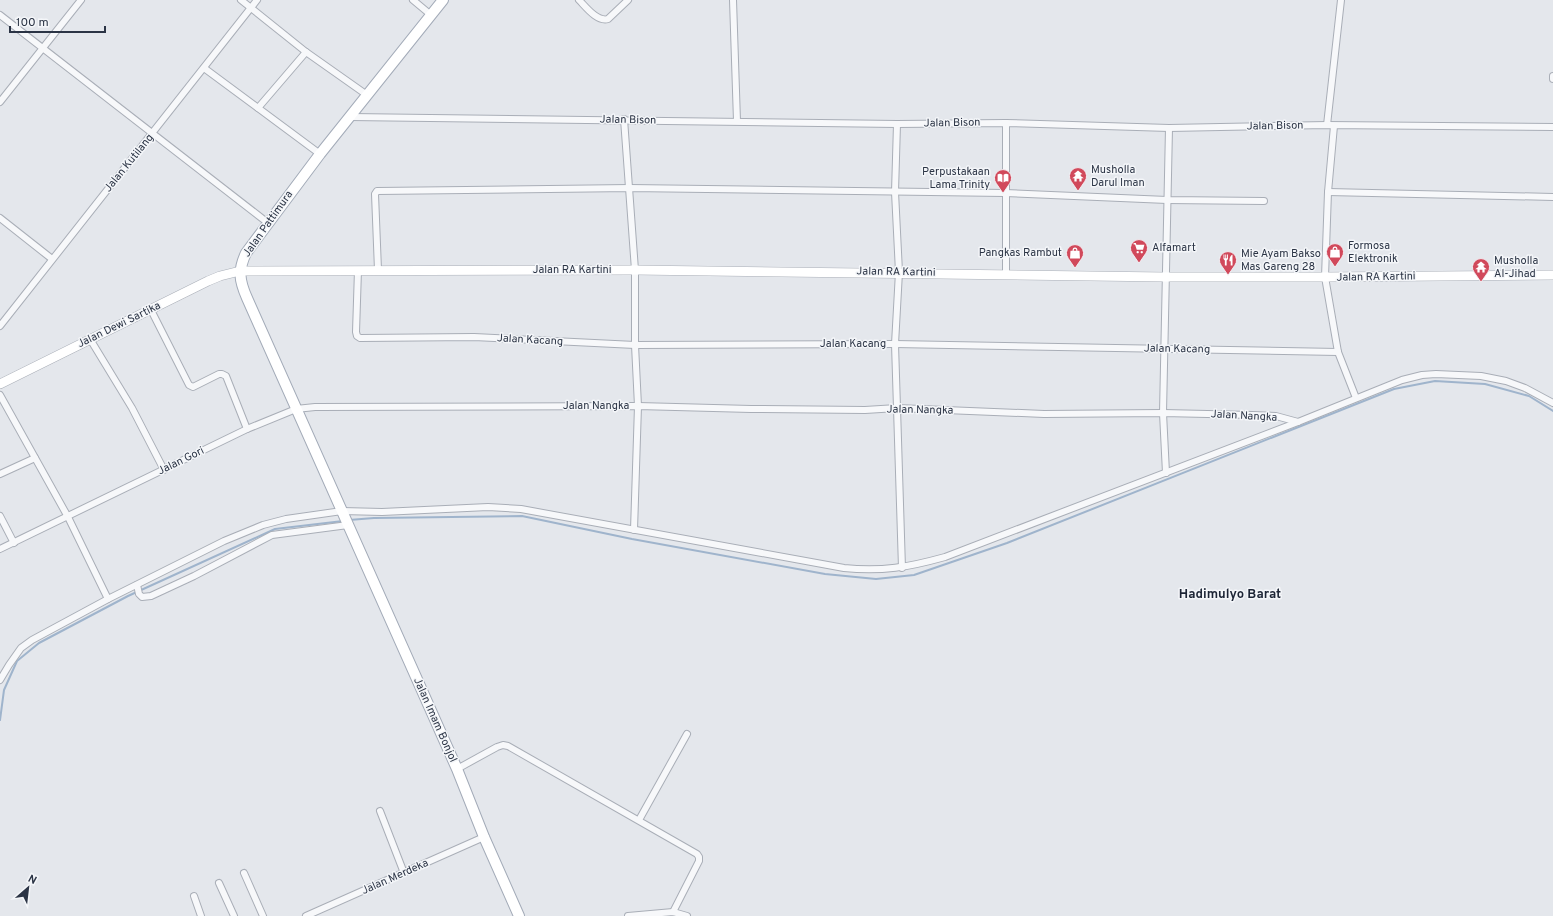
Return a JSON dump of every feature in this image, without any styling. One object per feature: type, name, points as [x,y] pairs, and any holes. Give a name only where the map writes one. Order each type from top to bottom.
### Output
[{"type":"main road","name":"Jalan Pattimura","points":[[348,525],[243,288],[240,271],[246,253],[268,223],[320,154],[443,0]]},
{"type":"main road","name":"Jalan RA Kartini","points":[[240,271],[635,270],[899,272],[1165,277],[1553,275]]},
{"type":"main road","name":"Jalan Dewi Sartika","points":[[0,384],[90,338],[220,276],[240,271]]},
{"type":"main road","name":"Jalan Imam Bonjol","points":[[348,525],[457,769],[484,837],[519,916]]},
{"type":"street","points":[[0,102],[81,0]]},
{"type":"street","points":[[241,0],[306,52],[367,96]]},
{"type":"street","name":"Jalan Kutilang","points":[[0,326],[153,134],[257,0]]},
{"type":"street","points":[[413,0],[431,15]]},
{"type":"street","points":[[579,0],[599,18],[604,20],[608,19],[628,0]]},
{"type":"street","points":[[733,0],[738,121]]},
{"type":"street","points":[[1341,0],[1331,126],[1325,277],[1338,352],[1356,398]]},
{"type":"street","points":[[0,15],[268,223]]},
{"type":"street","points":[[258,108],[306,52]]},
{"type":"street","points":[[204,68],[320,154]]},
{"type":"street","name":"Jalan Bison","points":[[350,117],[897,124],[1006,123],[1169,128],[1331,126],[1553,127]]},
{"type":"street","points":[[624,120],[635,270],[635,345],[638,406],[634,530]]},
{"type":"street","points":[[1006,123],[1006,274]]},
{"type":"street","points":[[897,124],[895,192],[899,272],[894,344],[902,568]]},
{"type":"street","points":[[1166,473],[1163,413],[1169,128]]},
{"type":"street","points":[[378,270],[375,194],[377,191],[630,188],[1005,192],[1167,200],[1264,201]]},
{"type":"street","points":[[1328,192],[1553,197]]},
{"type":"street","points":[[0,218],[52,259]]},
{"type":"street","name":"Jalan Kacang","points":[[358,270],[356,332],[360,338],[474,337],[635,345],[894,344],[1338,352]]},
{"type":"street","points":[[151,310],[189,384],[193,387],[218,374],[226,376],[247,429]]},
{"type":"street","points":[[90,338],[132,408],[164,470]]},
{"type":"street","points":[[1298,422],[1402,380],[1422,375],[1436,374],[1481,376],[1506,381],[1525,388],[1553,403]]},
{"type":"street","points":[[0,395],[68,517],[108,599]]},
{"type":"street","name":"Jalan Nangka","points":[[296,409],[315,407],[638,406],[865,410],[897,408],[1044,414],[1163,413],[1264,415],[1276,416],[1298,422]]},
{"type":"street","name":"Jalan Gori","points":[[0,549],[247,429],[296,409]]},
{"type":"street","name":"Jalan Nangka","points":[[0,680],[8,665],[25,645],[108,599],[137,586],[224,541],[263,525],[286,519],[342,511],[382,512],[488,507],[521,509],[844,568],[878,570],[902,568],[945,557],[1298,422]]},
{"type":"street","points":[[0,474],[35,458]]},
{"type":"street","points":[[0,516],[14,543]]},
{"type":"street","points":[[137,586],[139,594],[144,598],[151,596],[194,576],[272,535],[348,525]]},
{"type":"street","points":[[638,820],[687,734]]},
{"type":"street","points":[[457,769],[497,747],[506,746],[514,749],[697,854],[699,857],[698,861],[673,912]]},
{"type":"street","points":[[380,811],[404,872]]},
{"type":"street","name":"Jalan Merdeka","points":[[306,916],[484,837]]},
{"type":"street","points":[[244,873],[263,916]]},
{"type":"street","points":[[219,883],[234,916]]},
{"type":"street","points":[[194,896],[201,916]]},
{"type":"street","points":[[628,916],[673,912],[686,916]]},
{"type":"waterway","points":[[349,520],[374,518],[522,516],[632,539],[825,574],[876,579],[914,575],[1007,543],[1394,389],[1435,381],[1485,384],[1529,396],[1553,411]]},
{"type":"waterway","points":[[0,720],[4,690],[17,661],[39,643],[128,596],[275,529],[343,521]]},
{"type":"place","name":"Musholla Darul Iman","points":[[1078,191]]},
{"type":"place","name":"Perpustakaan Lama Trinity","points":[[1003,193]]},
{"type":"place","name":"Alfamart","points":[[1139,263]]},
{"type":"place","name":"Formosa Elektronik","points":[[1335,267]]},
{"type":"place","name":"Pangkas Rambut","points":[[1075,268]]},
{"type":"place","name":"Mie Ayam Bakso Mas Gareng 28","points":[[1228,275]]},
{"type":"place","name":"Musholla Al-Jihad","points":[[1481,282]]},
{"type":"district","name":"Hadimulyo Barat","points":[[1230,595]]}]
